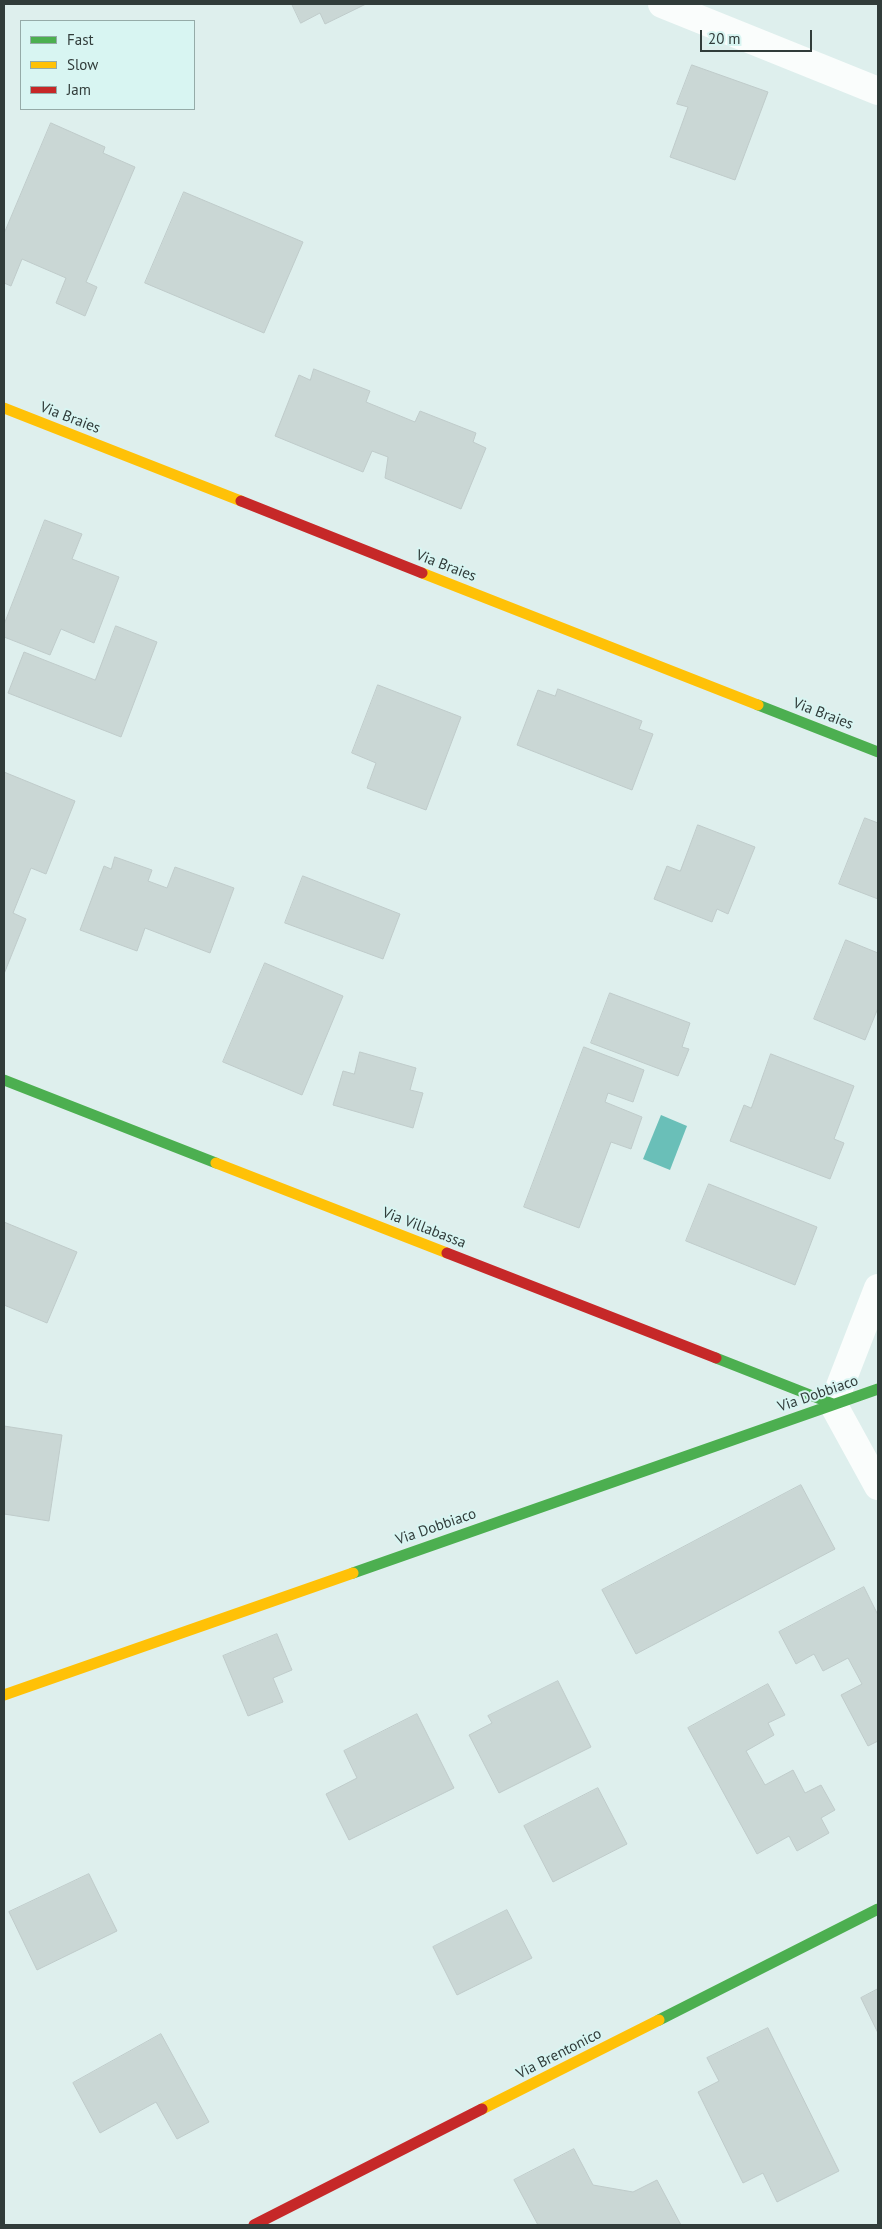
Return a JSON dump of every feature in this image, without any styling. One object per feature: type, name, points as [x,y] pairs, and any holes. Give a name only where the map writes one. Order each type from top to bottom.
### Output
[{"type":"street","points":[[662,4],[878,91]]},
{"type":"street","name":"Via Braies","points":[[4,408],[878,752]]},
{"type":"street","name":"Via Villabassa","points":[[4,1080],[834,1404]]},
{"type":"street","points":[[878,1288],[834,1404],[878,1486]]},
{"type":"street","name":"Via Dobbiaco","points":[[4,1695],[878,1389]]},
{"type":"street","name":"Via Brentonico","points":[[254,2225],[878,1909]]},
{"type":"water","points":[[661,1115],[687,1126],[670,1170],[643,1159]]},
{"type":"building","points":[[292,4],[366,4],[325,24],[320,13],[301,23]]},
{"type":"building","points":[[692,65],[768,92],[735,180],[670,157],[688,107],[677,104]]},
{"type":"building","points":[[51,123],[105,147],[103,153],[135,167],[86,282],[97,287],[85,316],[56,303],[66,278],[22,259],[11,286],[4,283],[4,234]]},
{"type":"building","points":[[184,192],[303,242],[264,333],[145,283]]},
{"type":"building","points":[[314,369],[370,391],[366,402],[415,422],[420,411],[476,433],[473,442],[486,448],[461,509],[385,478],[388,457],[372,451],[363,472],[275,436],[299,375],[310,380]]},
{"type":"building","points":[[45,520],[82,534],[72,559],[119,577],[94,643],[61,629],[50,655],[4,637],[4,625]]},
{"type":"building","points":[[116,626],[157,642],[121,737],[8,693],[24,652],[95,680]]},
{"type":"building","points":[[378,685],[461,717],[426,810],[367,788],[376,763],[352,753]]},
{"type":"building","points":[[558,689],[642,721],[639,729],[653,734],[632,790],[517,745],[538,690],[555,696]]},
{"type":"building","points":[[4,772],[75,801],[46,874],[31,868],[13,913],[26,919],[4,974]]},
{"type":"building","points":[[865,818],[878,823],[878,899],[839,884]]},
{"type":"building","points":[[698,825],[755,847],[728,914],[717,909],[712,922],[654,899],[667,866],[680,871]]},
{"type":"building","points":[[115,857],[152,870],[148,881],[167,888],[175,867],[234,888],[210,953],[145,928],[137,951],[80,930],[104,866],[111,869]]},
{"type":"building","points":[[303,876],[400,914],[383,959],[285,923]]},
{"type":"building","points":[[846,940],[878,953],[878,1008],[865,1040],[814,1019]]},
{"type":"building","points":[[265,963],[343,996],[302,1095],[223,1062]]},
{"type":"building","points":[[610,993],[690,1023],[682,1047],[689,1049],[678,1076],[591,1043]]},
{"type":"building","points":[[584,1047],[644,1070],[633,1102],[608,1093],[605,1102],[642,1117],[631,1149],[611,1142],[579,1228],[524,1207]]},
{"type":"building","points":[[360,1052],[416,1068],[410,1090],[423,1093],[413,1128],[333,1105],[343,1071],[354,1074]]},
{"type":"building","points":[[771,1054],[854,1086],[834,1139],[844,1143],[830,1179],[730,1141],[744,1105],[751,1108]]},
{"type":"building","points":[[709,1184],[817,1227],[795,1285],[686,1241]]},
{"type":"building","points":[[4,1222],[77,1252],[47,1323],[4,1305]]},
{"type":"building","points":[[4,1426],[62,1435],[49,1521],[4,1514]]},
{"type":"building","points":[[801,1485],[835,1549],[636,1654],[602,1590]]},
{"type":"building","points":[[864,1587],[878,1615],[878,1741],[868,1746],[841,1695],[862,1684],[848,1658],[823,1671],[814,1654],[796,1664],[779,1632]]},
{"type":"building","points":[[277,1634],[292,1670],[273,1678],[283,1702],[248,1716],[223,1656]]},
{"type":"building","points":[[558,1681],[591,1747],[499,1793],[469,1735],[492,1723],[488,1716]]},
{"type":"building","points":[[768,1684],[785,1715],[768,1723],[774,1735],[746,1751],[765,1785],[793,1770],[805,1793],[821,1785],[835,1810],[821,1818],[829,1833],[797,1851],[789,1836],[757,1854],[688,1728]]},
{"type":"building","points":[[417,1714],[454,1788],[349,1840],[326,1794],[357,1778],[344,1751]]},
{"type":"building","points":[[598,1788],[627,1844],[553,1882],[524,1826]]},
{"type":"building","points":[[89,1874],[117,1931],[37,1970],[9,1912]]},
{"type":"building","points":[[507,1910],[532,1958],[457,1995],[433,1947]]},
{"type":"building","points":[[878,1989],[878,2033],[861,1998]]},
{"type":"building","points":[[768,2028],[839,2171],[777,2202],[763,2173],[743,2183],[698,2092],[719,2081],[707,2058]]},
{"type":"building","points":[[161,2034],[209,2122],[177,2139],[156,2102],[100,2133],[73,2083]]},
{"type":"building","points":[[574,2149],[593,2185],[633,2192],[657,2180],[681,2225],[538,2225],[514,2180]]},
{"type":"traffic: fast","points":[[758,705],[878,752]]},
{"type":"traffic: fast","points":[[4,1080],[216,1163]]},
{"type":"traffic: fast","points":[[716,1358],[833,1404]]},
{"type":"traffic: fast","points":[[353,1573],[878,1389]]},
{"type":"traffic: fast","points":[[659,2020],[878,1909]]},
{"type":"traffic: slow","points":[[4,408],[241,501]]},
{"type":"traffic: slow","points":[[422,573],[758,705]]},
{"type":"traffic: slow","points":[[216,1163],[447,1253]]},
{"type":"traffic: slow","points":[[4,1695],[353,1573]]},
{"type":"traffic: slow","points":[[482,2109],[659,2020]]},
{"type":"traffic: jam","points":[[241,501],[422,573]]},
{"type":"traffic: jam","points":[[447,1253],[716,1358]]},
{"type":"traffic: jam","points":[[254,2225],[482,2109]]}]
